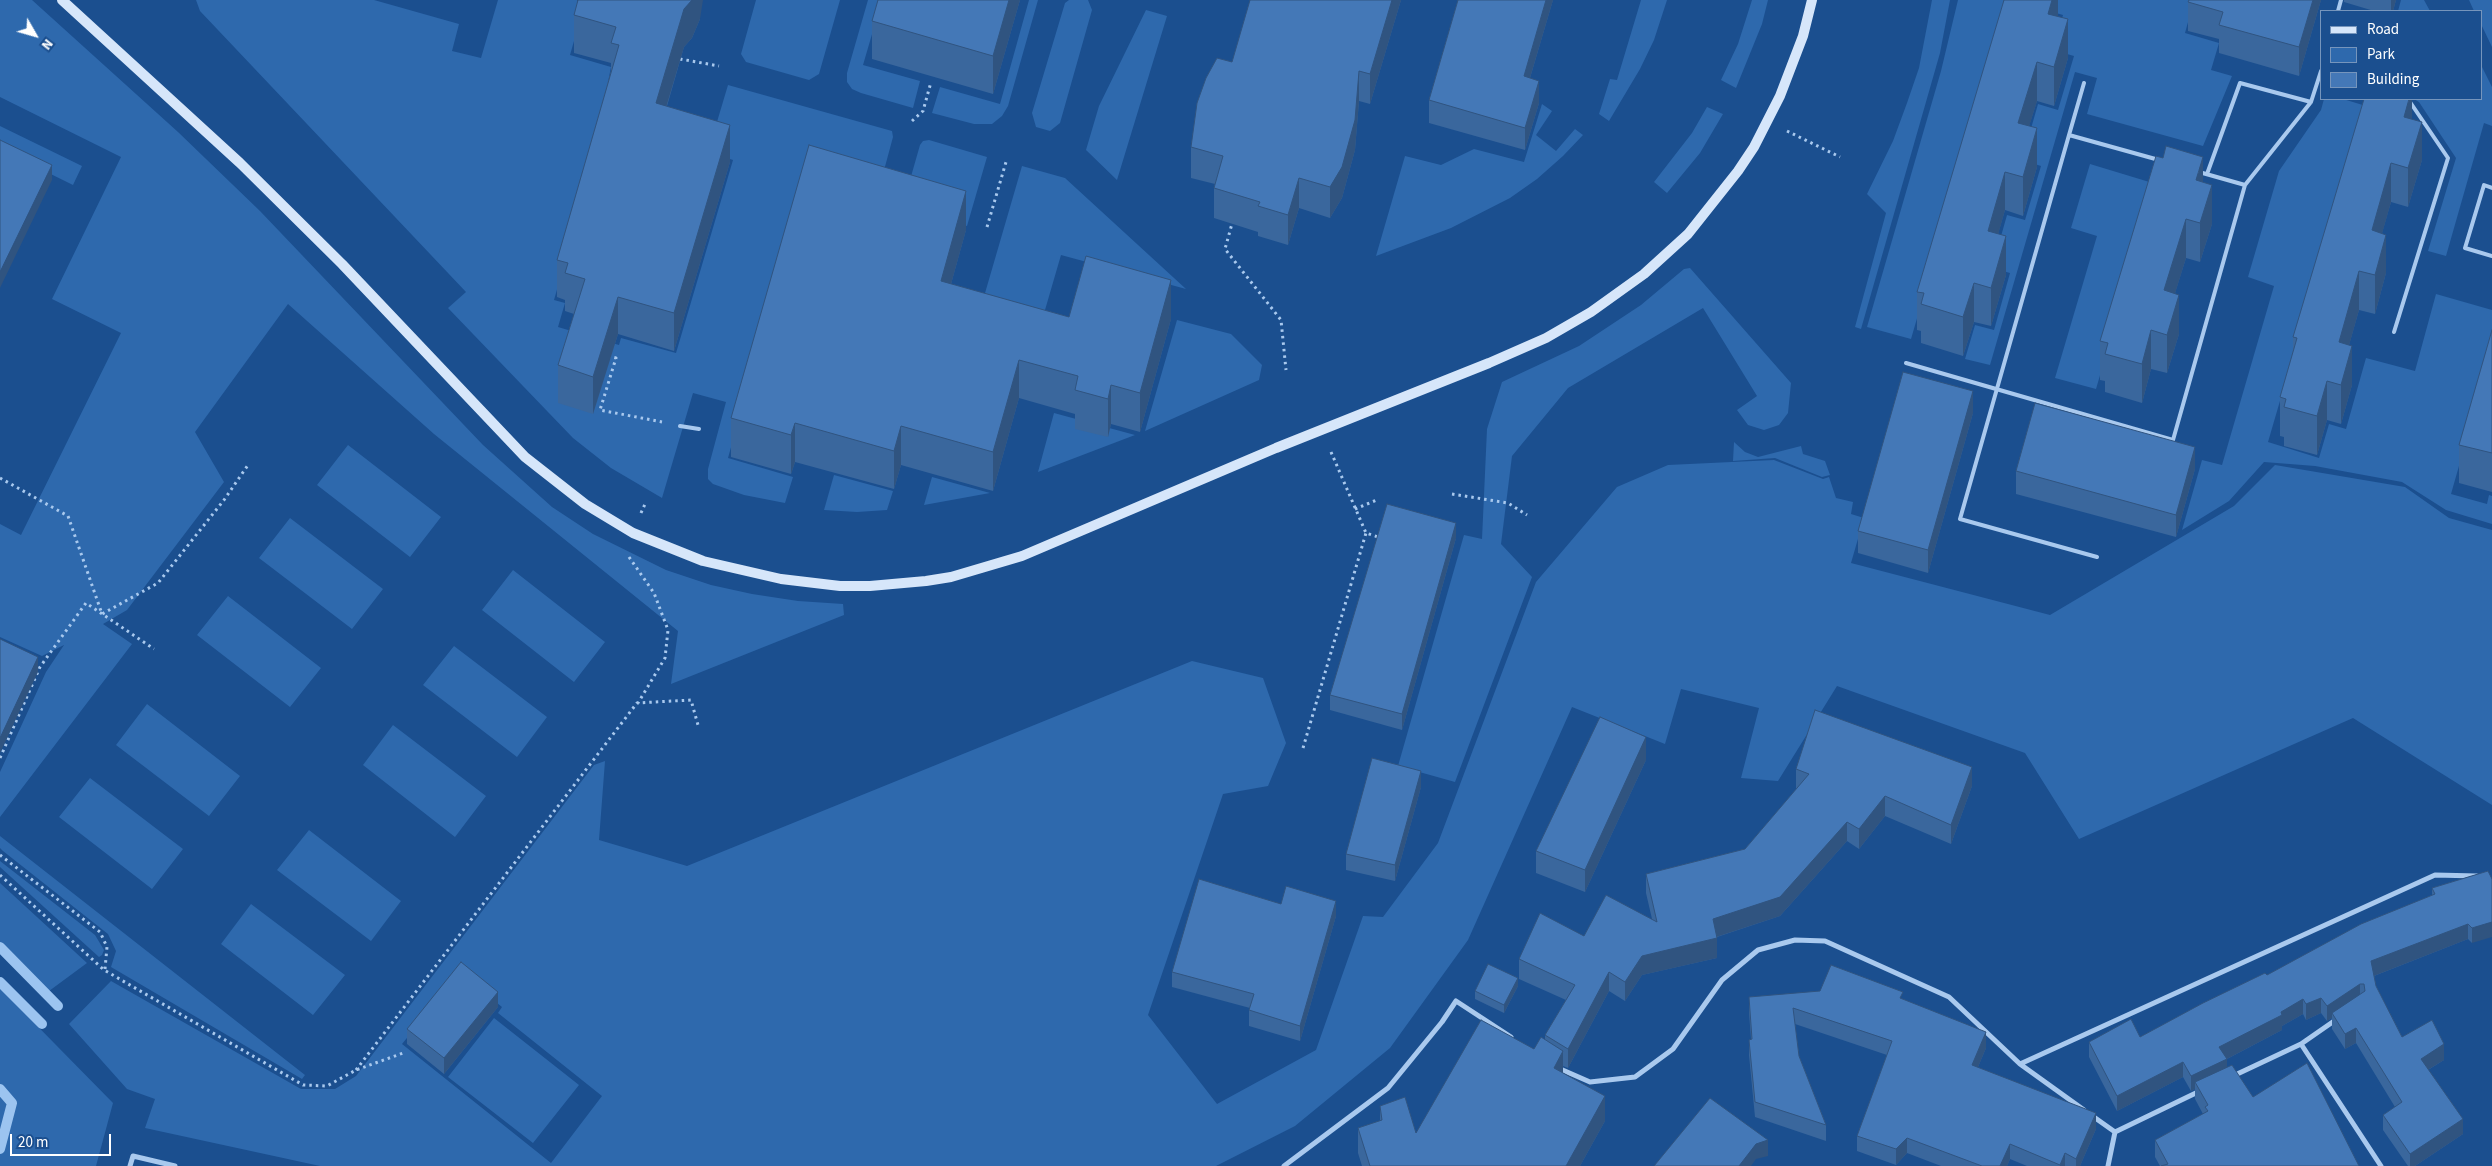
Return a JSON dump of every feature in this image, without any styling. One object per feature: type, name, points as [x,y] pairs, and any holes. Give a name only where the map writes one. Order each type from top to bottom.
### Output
[{"type":"street","points":[[62,0],[240,163],[342,264],[525,456],[585,504],[632,533],[680,553],[730,568],[780,579],[840,586],[926,581],[978,570],[1022,556],[1276,448],[1489,363],[1568,327],[1644,274],[1688,234],[1738,171],[1767,121],[1792,65],[1812,0]]},
{"type":"street","points":[[2020,1064],[2435,875],[2485,876]]},
{"type":"street","points":[[1555,1066],[1590,1082],[1635,1078],[1673,1049],[1722,980],[1758,950],[1795,940],[1825,941],[1948,997],[2020,1064],[2115,1132]]},
{"type":"street","points":[[1284,1166],[1388,1088],[1442,1022],[1456,1001],[1514,1038]]},
{"type":"street","points":[[2230,1077],[2301,1044],[2346,1013]]},
{"type":"street","points":[[2301,1044],[2381,1166]]},
{"type":"street","points":[[2115,1132],[2203,1090]]},
{"type":"street","points":[[2108,1166],[2115,1132]]},
{"type":"street","points":[[130,1166],[133,1156],[176,1166]]},
{"type":"lane","points":[[1906,364],[2174,440],[2245,184],[2311,102],[2320,79]]},
{"type":"lane","points":[[2084,83],[1960,519],[2097,557]]},
{"type":"lane","points":[[2207,174],[2240,83],[2311,102]]},
{"type":"lane","points":[[2394,332],[2448,158],[2410,102],[2404,100]]},
{"type":"lane","points":[[2069,135],[2161,161]]},
{"type":"lane","points":[[2198,172],[2245,184]]},
{"type":"lane","points":[[2492,188],[2484,185],[2465,248],[2492,256]]},
{"type":"lane","points":[[680,426],[698,429]]},
{"type":"path","points":[[680,59],[718,66]]},
{"type":"path","points":[[912,121],[923,111],[931,82]]},
{"type":"path","points":[[1767,121],[1840,157]]},
{"type":"path","points":[[987,227],[1006,162]]},
{"type":"path","points":[[1235,212],[1225,249],[1281,320],[1286,370]]},
{"type":"path","points":[[605,355],[616,358],[600,410],[656,421]]},
{"type":"path","points":[[1303,748],[1366,533],[1331,452]]},
{"type":"path","points":[[102,614],[158,583],[224,500],[248,465]]},
{"type":"path","points":[[0,478],[68,516],[102,614]]},
{"type":"path","points":[[1452,494],[1508,503],[1526,515]]},
{"type":"path","points":[[1355,509],[1378,499]]},
{"type":"path","points":[[356,1070],[637,703],[665,658],[668,630],[654,593],[625,551],[645,504]]},
{"type":"path","points":[[1366,533],[1378,537]]},
{"type":"path","points":[[0,758],[40,668],[86,603],[154,649]]},
{"type":"path","points":[[637,703],[691,700],[698,725]]},
{"type":"path","points":[[0,855],[100,932],[107,947],[104,970]]},
{"type":"path","points":[[0,875],[104,970],[302,1085],[327,1086],[356,1070],[406,1052]]},
{"type":"green space","points":[[0,0],[32,0],[178,132],[260,211],[483,445],[552,507],[593,534],[666,570],[711,585],[752,594],[798,601],[843,604],[844,615],[671,684],[678,631],[434,434],[288,304],[195,432],[224,482],[127,610],[103,624],[132,644],[0,817],[0,772],[46,672],[64,645],[42,656],[0,637],[0,524],[21,535],[121,333],[52,299],[121,157],[0,97]]},
{"type":"green space","points":[[196,0],[374,0],[459,24],[452,51],[481,58],[498,0],[577,0],[580,20],[570,55],[611,67],[608,82],[616,84],[554,300],[565,303],[558,327],[619,345],[621,338],[676,353],[733,160],[708,152],[728,85],[892,131],[893,137],[876,200],[805,181],[728,458],[793,477],[785,503],[744,495],[713,484],[708,479],[708,469],[726,402],[693,393],[662,498],[611,468],[573,438],[448,308],[466,292],[200,11]]},
{"type":"green space","points":[[756,0],[840,0],[819,74],[809,80],[746,62],[741,54]]},
{"type":"green space","points":[[868,0],[882,0],[863,65],[920,81],[913,108],[861,93],[852,89],[847,82],[847,73]]},
{"type":"green space","points":[[1029,0],[1038,0],[1008,106],[1002,116],[992,124],[974,124],[932,113],[940,87],[1000,104]]},
{"type":"green space","points":[[1069,0],[1088,0],[1092,10],[1060,123],[1050,131],[1036,127],[1032,113],[1065,3]]},
{"type":"green space","points":[[1641,0],[1667,0],[1654,40],[1640,69],[1609,121],[1599,114],[1610,79],[1617,80]]},
{"type":"green space","points":[[1752,0],[1768,0],[1762,24],[1736,88],[1721,80],[1738,44]]},
{"type":"green space","points":[[1932,0],[1950,0],[1940,53],[1861,329],[1855,327],[1886,213],[1867,194],[1893,141],[1919,68]]},
{"type":"green space","points":[[1958,0],[2010,0],[1911,339],[1867,327],[1941,71]]},
{"type":"green space","points":[[2011,0],[2194,0],[2185,33],[2219,43],[2211,70],[2232,76],[2203,146],[2087,114],[2097,78],[2075,72],[1990,365],[1965,359],[1975,325],[1994,330],[2010,273],[1992,268],[2007,215],[2025,220],[2041,166],[2022,160],[2038,104],[2058,110],[2074,56],[2053,50],[2063,15]]},
{"type":"green space","points":[[2401,0],[2424,0],[2429,10],[2398,10]]},
{"type":"green space","points":[[2469,0],[2492,0],[2492,47],[2482,26],[2482,10],[2474,10]]},
{"type":"green space","points":[[1146,10],[1167,16],[1117,180],[1086,150],[1099,106]]},
{"type":"green space","points":[[2482,67],[2492,87],[2492,126],[2484,123],[2446,256],[2428,251],[2456,158],[2419,102],[2416,100],[2482,100]]},
{"type":"green space","points":[[2324,100],[2346,100],[2366,106],[2268,442],[2319,458],[2329,424],[2346,429],[2366,358],[2415,371],[2436,294],[2492,310],[2492,350],[2451,494],[2487,504],[2489,495],[2492,496],[2492,524],[2446,510],[2402,482],[2315,466],[2264,462],[2229,501],[2182,530],[2202,460],[2222,465],[2274,286],[2248,277],[2279,171],[2321,110]]},
{"type":"green space","points":[[1542,104],[1552,111],[1536,135],[1556,151],[1575,129],[1583,135],[1563,156],[1537,179],[1510,198],[1451,228],[1376,256],[1405,156],[1441,165],[1474,149],[1524,162]]},
{"type":"green space","points":[[1707,107],[1723,114],[1700,153],[1667,193],[1654,182],[1692,133]]},
{"type":"green space","points":[[0,126],[82,166],[73,185],[0,149]]},
{"type":"green space","points":[[929,140],[987,157],[967,226],[902,208],[920,145],[923,141]]},
{"type":"green space","points":[[2090,164],[2156,184],[2096,389],[2055,378],[2097,236],[2071,228]]},
{"type":"green space","points":[[1022,166],[1065,178],[1186,289],[1061,255],[1036,341],[976,324]]},
{"type":"green space","points":[[1690,268],[1791,383],[1788,413],[1779,425],[1764,430],[1748,425],[1737,410],[1757,396],[1703,308],[1568,388],[1512,456],[1501,544],[1532,577],[1455,782],[1398,766],[1464,535],[1482,539],[1487,429],[1502,382],[1579,346],[1641,305],[1684,269]]},
{"type":"green space","points":[[1177,320],[1231,334],[1262,365],[1259,380],[1145,431]]},
{"type":"green space","points":[[1054,413],[1135,435],[1038,472]]},
{"type":"green space","points":[[1734,442],[1745,452],[1758,457],[1801,446],[1803,454],[1825,461],[1830,475],[1822,477],[1775,458],[1733,461]]},
{"type":"green space","points":[[348,445],[441,517],[410,557],[317,485]]},
{"type":"green space","points":[[1774,460],[1823,479],[1829,477],[1836,498],[1853,502],[1851,514],[1864,518],[1851,563],[2050,615],[2234,506],[2275,465],[2405,487],[2449,518],[2492,530],[2492,805],[2353,718],[2079,839],[2025,753],[1837,686],[1778,781],[1741,778],[1759,708],[1681,689],[1665,744],[1572,707],[1468,940],[1390,1048],[1295,1126],[1216,1166],[320,1166],[145,1128],[155,1099],[127,1089],[69,1024],[111,981],[301,1089],[335,1089],[356,1076],[594,765],[605,761],[599,840],[687,866],[1192,661],[1263,678],[1286,743],[1268,786],[1223,794],[1148,1015],[1217,1104],[1316,1050],[1363,916],[1383,917],[1438,843],[1536,582],[1617,487],[1668,465]],"holes":[[[460,973],[502,1007],[498,1013],[602,1096],[551,1163],[402,1044]]]},
{"type":"green space","points":[[834,475],[893,491],[887,510],[857,512],[824,510]]},
{"type":"green space","points":[[932,477],[990,493],[924,505]]},
{"type":"green space","points":[[290,518],[383,589],[352,629],[259,558]]},
{"type":"green space","points":[[513,570],[605,642],[574,682],[482,610]]},
{"type":"green space","points":[[228,596],[321,668],[290,707],[197,635]]},
{"type":"green space","points":[[454,646],[547,717],[517,757],[423,685]]},
{"type":"green space","points":[[147,704],[240,776],[209,816],[116,745]]},
{"type":"green space","points":[[393,725],[486,796],[455,837],[363,765]]},
{"type":"green space","points":[[90,778],[183,849],[152,889],[59,817]]},
{"type":"green space","points":[[309,830],[401,901],[371,941],[277,870]]},
{"type":"green space","points":[[0,836],[305,1075],[302,1079],[111,967],[116,951],[108,934],[3,851],[0,848]]},
{"type":"green space","points":[[0,861],[95,935],[104,950],[102,955],[99,957],[0,867]]},
{"type":"green space","points":[[0,883],[87,963],[45,994],[0,947]]},
{"type":"green space","points":[[251,904],[345,975],[313,1015],[221,944]]},
{"type":"green space","points":[[0,988],[113,1103],[96,1166],[0,1166]]},
{"type":"green space","points":[[494,1018],[579,1085],[533,1143],[448,1077]]},
{"type":"building","points":[[578,0],[692,0],[684,9],[656,103],[730,125],[674,313],[618,297],[593,377],[558,365],[585,279],[565,273],[568,263],[557,260],[619,45],[611,43],[616,27],[574,15]]},
{"type":"building","points":[[878,0],[1009,0],[993,56],[872,21]]},
{"type":"building","points":[[1250,0],[1392,0],[1370,74],[1359,71],[1355,120],[1342,167],[1330,187],[1299,178],[1288,215],[1258,206],[1260,202],[1214,188],[1223,156],[1191,147],[1197,103],[1206,78],[1217,58],[1232,62]]},
{"type":"building","points":[[1458,0],[1546,0],[1524,76],[1539,81],[1525,128],[1429,100]]},
{"type":"building","points":[[2004,0],[2052,0],[2048,14],[2068,19],[2054,67],[2037,62],[2018,123],[2037,128],[2023,177],[2005,172],[1988,231],[2006,236],[1991,288],[1974,283],[1963,317],[1921,304],[1924,293],[1917,292]]},
{"type":"building","points":[[2189,0],[2313,0],[2299,47],[2219,25],[2223,12],[2188,2]]},
{"type":"building","points":[[2364,100],[2409,100],[2404,117],[2422,122],[2408,168],[2391,163],[2372,230],[2386,235],[2375,275],[2359,271],[2339,342],[2352,346],[2341,385],[2327,381],[2317,416],[2284,407],[2286,399],[2280,397],[2297,338],[2293,337]]},
{"type":"building","points":[[0,140],[52,165],[0,272]]},
{"type":"building","points":[[809,145],[966,191],[941,281],[1069,317],[1086,256],[1171,280],[1140,393],[1111,385],[1108,399],[1075,390],[1078,376],[1019,360],[993,452],[901,426],[894,451],[795,423],[791,435],[731,418]]},
{"type":"building","points":[[2166,146],[2203,157],[2196,180],[2212,185],[2200,223],[2186,219],[2164,290],[2179,295],[2167,335],[2151,330],[2142,364],[2105,354],[2108,343],[2100,341],[2156,156],[2163,158]]},
{"type":"building","points":[[2492,330],[2492,453],[2459,445]]},
{"type":"building","points":[[1903,372],[1973,391],[1928,550],[1858,531]]},
{"type":"building","points":[[2035,403],[2195,447],[2176,515],[2016,471]]},
{"type":"building","points":[[1387,504],[1456,523],[1402,714],[1330,695]]},
{"type":"building","points":[[0,639],[38,657],[0,738]]},
{"type":"building","points":[[1815,710],[1972,767],[1951,825],[1885,796],[1859,829],[1847,822],[1780,897],[1713,919],[1717,938],[1642,956],[1625,982],[1609,972],[1568,1049],[1545,1035],[1575,985],[1519,959],[1540,913],[1584,936],[1606,895],[1657,922],[1646,874],[1745,849],[1809,774],[1796,769]]},
{"type":"building","points":[[1600,717],[1646,737],[1585,870],[1536,851]]},
{"type":"building","points":[[1372,758],[1421,771],[1395,865],[1346,854]]},
{"type":"building","points":[[2488,871],[2492,879],[2492,922],[2472,928],[2468,924],[2371,961],[2376,986],[2402,1037],[2432,1020],[2444,1044],[2421,1059],[2463,1119],[2410,1154],[2383,1115],[2402,1102],[2356,1028],[2345,1034],[2332,1013],[2365,991],[2364,984],[2360,984],[2327,1006],[2321,998],[2306,1004],[2303,999],[2281,1012],[2282,1015],[2219,1047],[2227,1059],[2191,1076],[2183,1062],[2117,1096],[2089,1042],[2131,1019],[2140,1037],[2203,1003],[2265,973],[2267,975],[2361,924],[2435,894],[2432,888]]},
{"type":"building","points":[[1199,879],[1281,904],[1286,886],[1336,901],[1300,1026],[1249,1010],[1254,994],[1172,972]]},
{"type":"building","points":[[461,962],[498,992],[444,1058],[407,1029]]},
{"type":"building","points":[[1488,964],[1518,978],[1504,1005],[1475,991]]},
{"type":"building","points":[[1831,965],[1903,992],[1900,998],[1986,1032],[1972,1065],[2096,1113],[2076,1159],[2065,1153],[2060,1165],[2010,1144],[2000,1166],[1982,1166],[1907,1138],[1896,1149],[1857,1136],[1892,1041],[1793,1008],[1799,1056],[1826,1125],[1755,1102],[1749,1040],[1752,1039],[1749,997],[1820,991]]},
{"type":"building","points":[[1481,1020],[1534,1049],[1541,1037],[1563,1051],[1554,1068],[1605,1096],[1566,1166],[1370,1166],[1358,1128],[1382,1120],[1380,1106],[1405,1097],[1416,1133]]},
{"type":"building","points":[[2307,1063],[2359,1166],[2161,1166],[2168,1164],[2155,1140],[2208,1111],[2205,1107],[2208,1105],[2195,1082],[2232,1065],[2253,1097]]},
{"type":"building","points":[[1710,1098],[1768,1140],[1756,1144],[1739,1166],[1654,1166]]},
{"type":"waterway","points":[[0,947],[58,1006]]},
{"type":"waterway","points":[[0,982],[42,1024]]},
{"type":"waterway","points":[[0,1089],[12,1103],[0,1149]]}]
